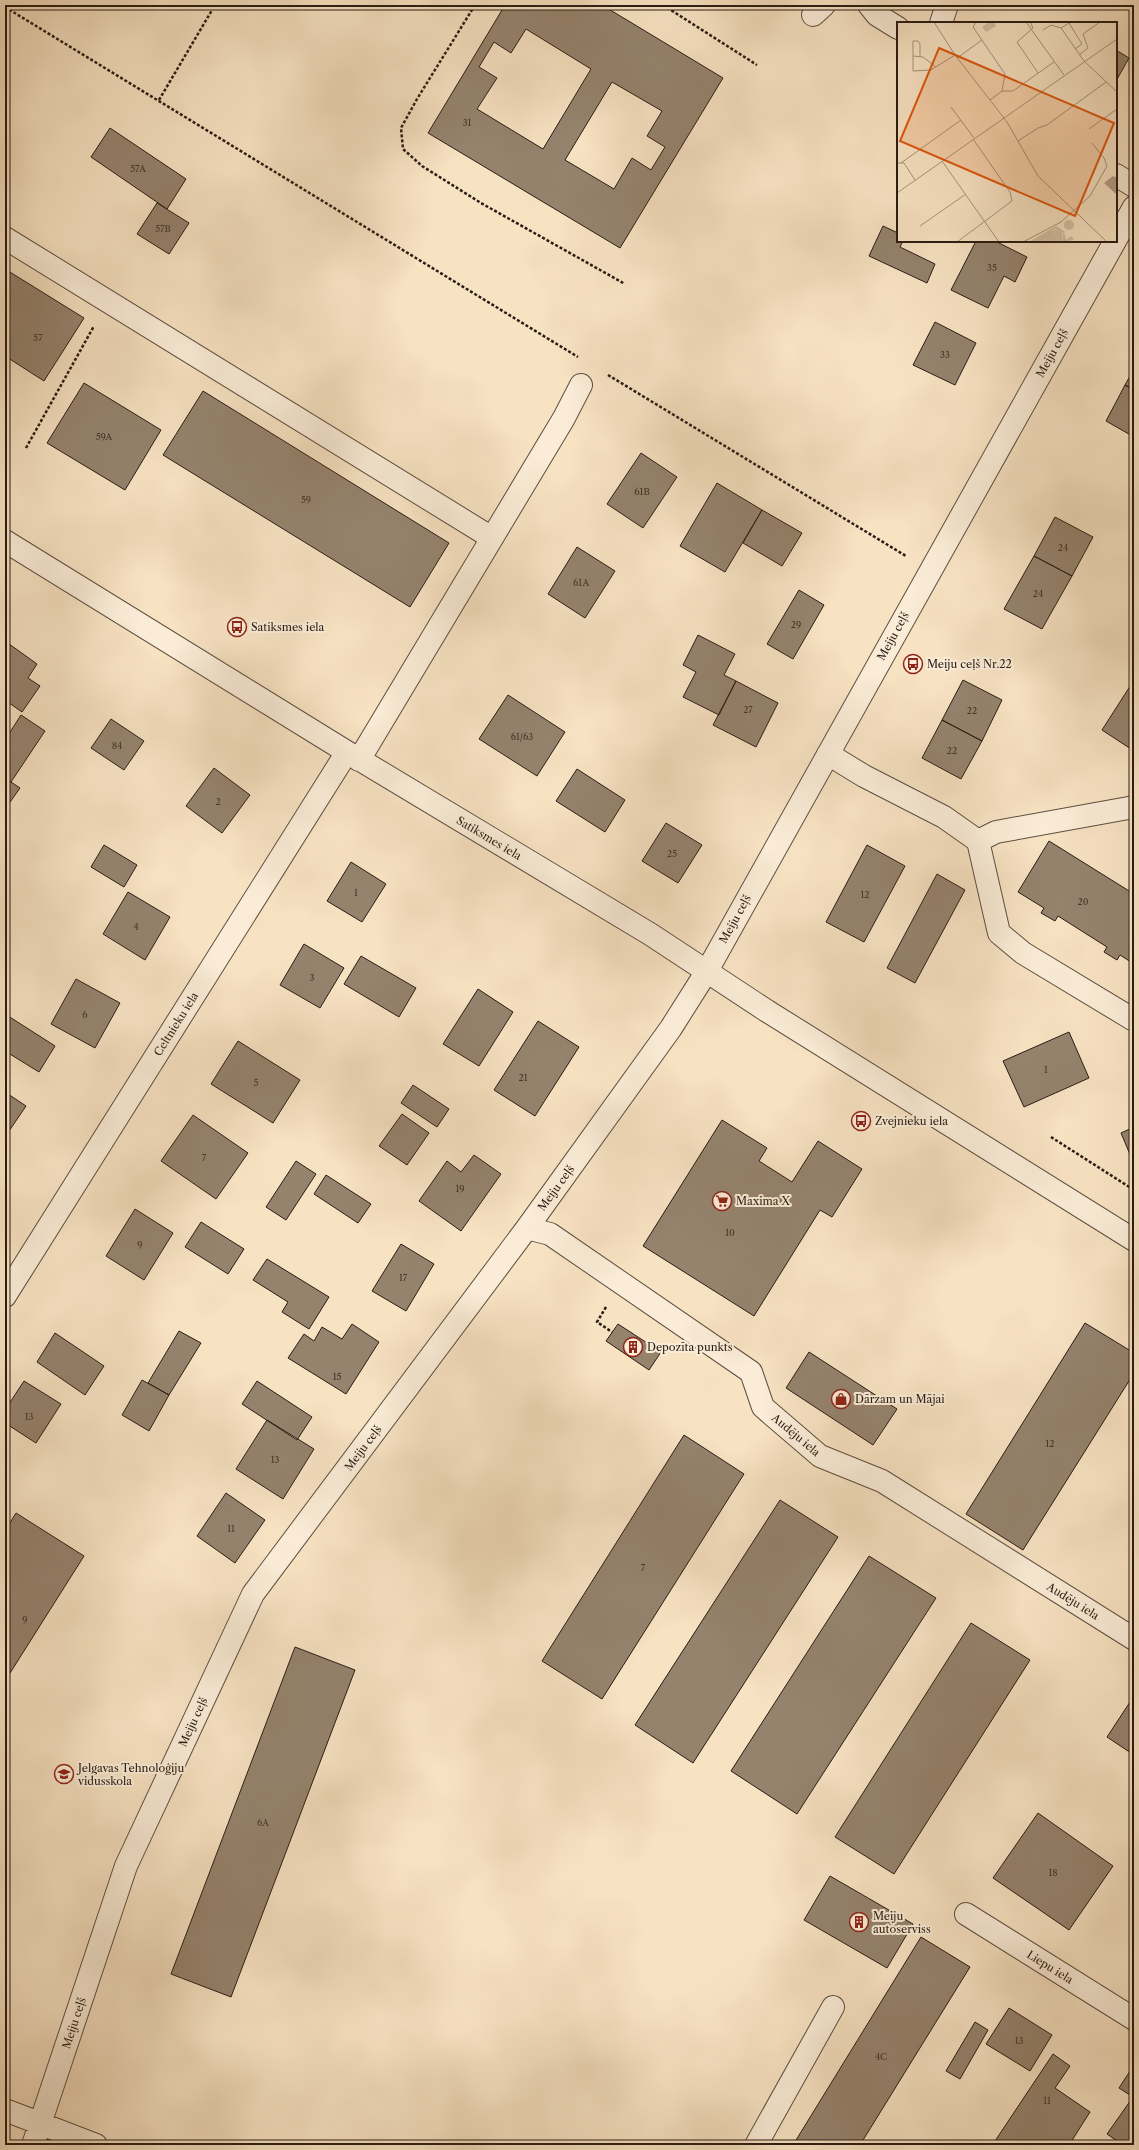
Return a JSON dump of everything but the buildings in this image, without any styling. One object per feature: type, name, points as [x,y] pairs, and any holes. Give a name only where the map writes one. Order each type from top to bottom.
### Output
[{"type":"street","points":[[869,5],[877,15],[897,27]]},
{"type":"street","points":[[941,22],[947,5]]},
{"type":"street","points":[[1117,176],[1134,186]]},
{"type":"street","name":"Meiju ceļš","points":[[33,2145],[126,1866],[253,1594],[527,1228],[671,1028],[706,971],[929,571],[1121,239],[1134,207]]},
{"type":"street","points":[[5,238],[492,538]]},
{"type":"street","name":"Celtnieku iela","points":[[5,1296],[492,538],[564,418],[581,385]]},
{"type":"street","name":"Satiksmes iela","points":[[5,541],[353,756],[650,934],[706,971]]},
{"type":"street","points":[[828,754],[864,776],[944,817],[978,841],[999,933],[1023,953],[1134,1020]]},
{"type":"street","points":[[978,841],[996,832],[1134,807]]},
{"type":"street","points":[[706,971],[1134,1240]]},
{"type":"street","name":"Audēju iela","points":[[527,1228],[550,1234],[751,1372],[763,1407],[820,1456],[882,1480],[1134,1639]]},
{"type":"street","name":"Liepu iela","points":[[966,1914],[1134,2019]]},
{"type":"street","points":[[756,2145],[833,2008]]},
{"type":"street","points":[[5,2110],[96,2145]]},
{"type":"path","points":[[159,100],[215,5]]},
{"type":"path","points":[[475,5],[417,99],[401,128],[403,150],[422,166],[481,203],[624,284]]},
{"type":"path","points":[[663,5],[758,65]]},
{"type":"path","points":[[5,6],[585,361]]},
{"type":"path","points":[[26,448],[108,301]]},
{"type":"path","points":[[605,373],[929,571]]},
{"type":"path","points":[[1051,1137],[1134,1190]]},
{"type":"place","name":"Satiksmes iela","points":[[237,627]]},
{"type":"place","name":"Meiju ceļš Nr.22","points":[[913,664]]},
{"type":"place","name":"Zvejnieku iela","points":[[861,1121]]},
{"type":"place","name":"Maxima X","points":[[722,1201]]},
{"type":"place","name":"Depozīta punkts","points":[[633,1347]]},
{"type":"place","name":"Dārzam un Mājai","points":[[841,1399]]},
{"type":"place","name":"Jelgavas Tehnoloģiju vidusskola","points":[[64,1774]]},
{"type":"place","name":"Meiju autoserviss","points":[[859,1922]]}]
